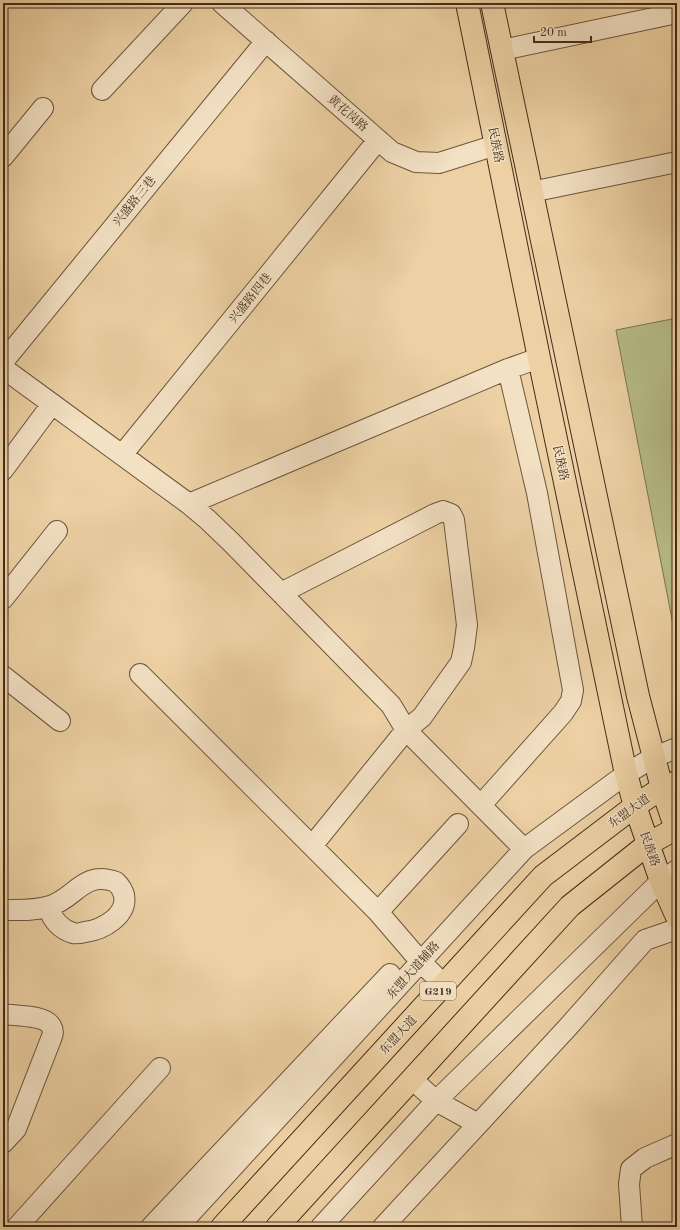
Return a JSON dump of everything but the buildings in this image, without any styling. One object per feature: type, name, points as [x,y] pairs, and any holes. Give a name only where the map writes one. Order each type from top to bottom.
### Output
[{"type":"main road","name":"民族路","points":[[467,3],[626,774],[648,844],[669,875],[677,916]]},
{"type":"main road","name":"民族路","points":[[492,3],[638,696],[654,757],[669,785],[677,829]]},
{"type":"main road","name":"东盟大道","points":[[222,1227],[543,876],[635,806],[669,785]]},
{"type":"main road","points":[[277,1227],[570,906],[648,844],[677,829]]},
{"type":"street","points":[[102,90],[183,3]]},
{"type":"street","name":"黄花岗路","points":[[222,3],[392,152],[416,162],[439,163],[496,145]]},
{"type":"street","points":[[502,50],[677,13]]},
{"type":"street","name":"兴盛路三巷","points":[[3,362],[266,41]]},
{"type":"street","points":[[3,157],[43,108]]},
{"type":"street","name":"兴盛路四巷","points":[[122,456],[378,140]]},
{"type":"street","points":[[531,192],[677,162]]},
{"type":"street","points":[[189,504],[508,369],[539,358]]},
{"type":"street","points":[[3,368],[189,504],[212,523],[391,705],[406,730],[524,849]]},
{"type":"street","points":[[481,805],[563,714],[571,701],[573,690],[537,493],[508,369]]},
{"type":"street","points":[[3,470],[52,404]]},
{"type":"street","points":[[281,593],[435,514],[443,511],[451,514],[454,520],[467,625],[461,662],[422,717],[406,730],[312,846]]},
{"type":"street","points":[[3,599],[57,531]]},
{"type":"street","points":[[140,674],[378,912],[421,962],[444,985]]},
{"type":"street","points":[[3,676],[60,721]]},
{"type":"street","name":"东盟大道辅路","points":[[178,1227],[524,849],[626,774],[654,757],[677,748]]},
{"type":"street","points":[[378,912],[458,824]]},
{"type":"street","points":[[321,1227],[436,1102],[669,875]]},
{"type":"street","points":[[3,910],[32,910],[48,907]]},
{"type":"street","points":[[383,1227],[568,1027],[645,940],[677,929]]},
{"type":"street","points":[[151,1227],[390,974]]},
{"type":"street","points":[[3,1014],[43,1019],[51,1025],[53,1031],[52,1039],[16,1129],[3,1143]]},
{"type":"street","points":[[17,1227],[160,1068]]},
{"type":"street","points":[[412,1079],[436,1102],[478,1124]]},
{"type":"street","points":[[632,1227],[629,1184],[631,1169],[645,1158],[677,1144]]},
{"type":"green space","points":[[677,318],[677,645],[616,330]]}]
